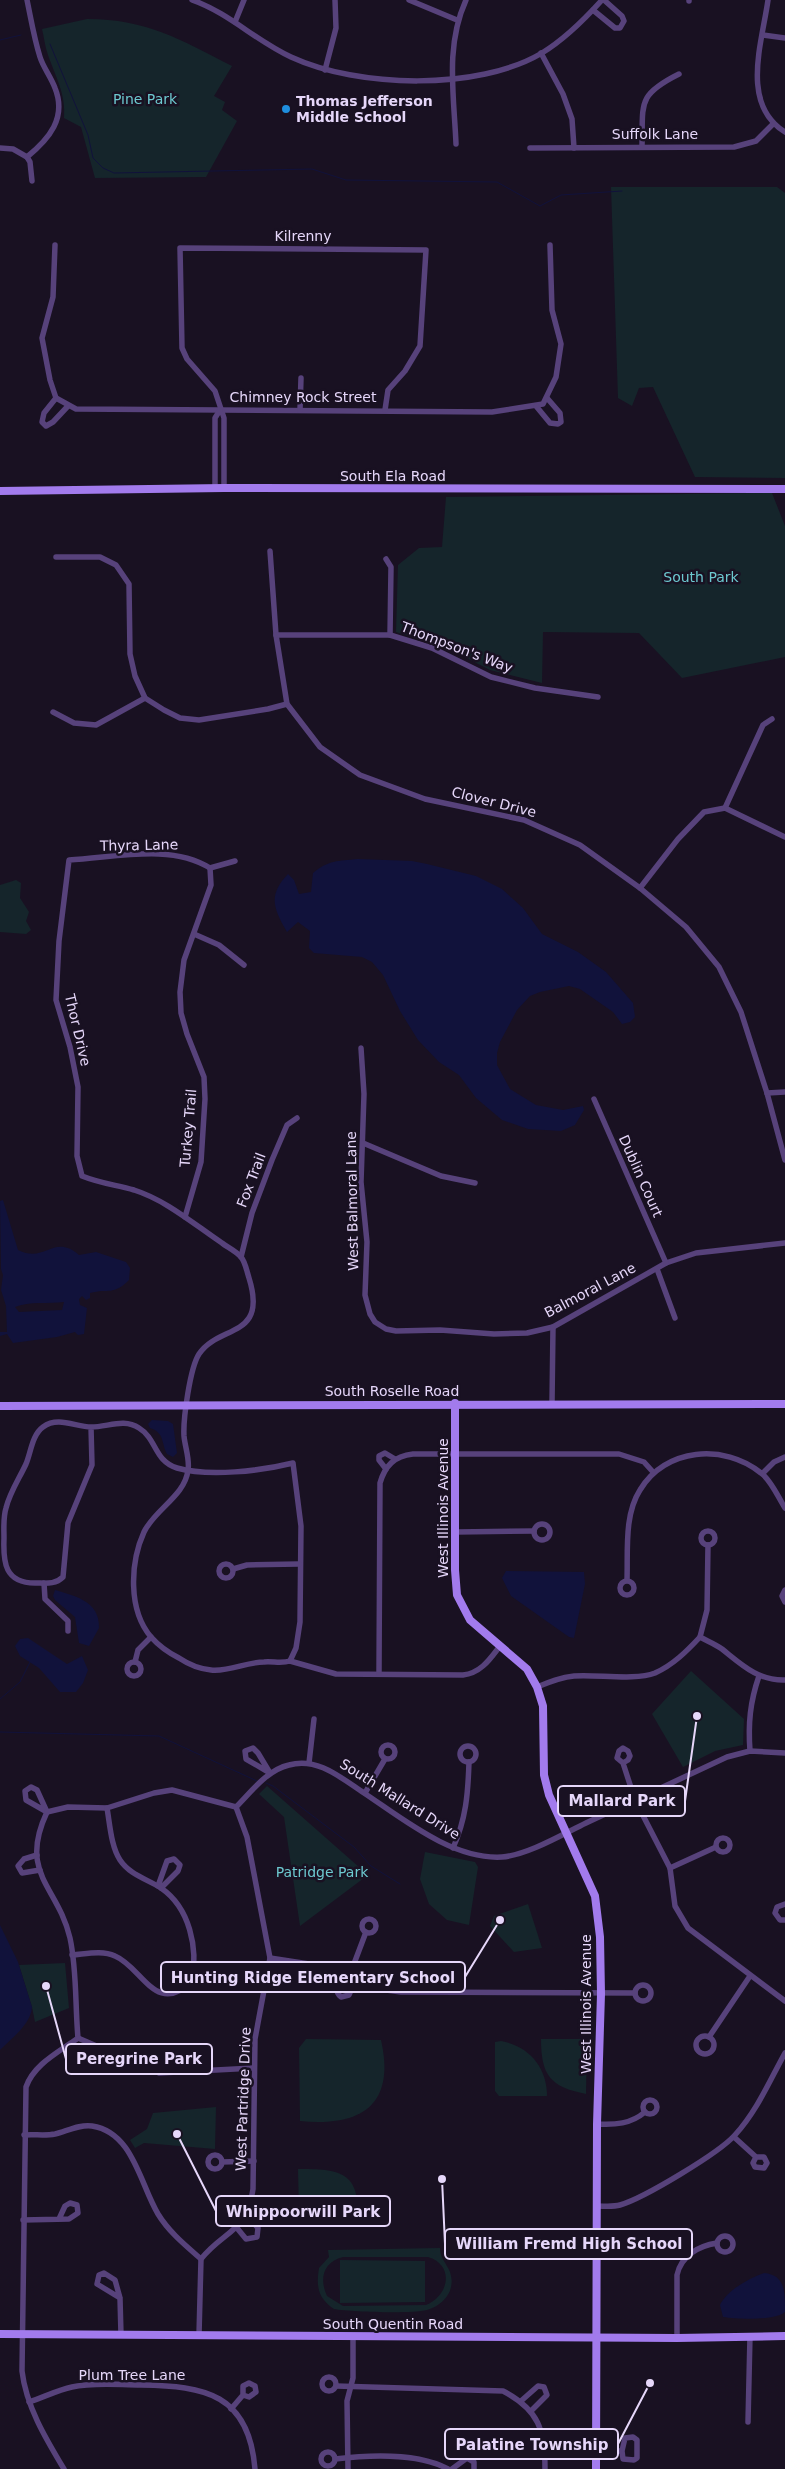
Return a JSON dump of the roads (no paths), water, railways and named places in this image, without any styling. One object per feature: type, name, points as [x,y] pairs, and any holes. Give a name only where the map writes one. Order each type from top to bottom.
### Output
[{"type":"main road","name":"South Ela Road","points":[[0,491],[224,488],[785,489]]},
{"type":"main road","name":"South Roselle Road","points":[[0,1406],[552,1403],[785,1404]]},
{"type":"main road","name":"West Illinois Avenue","points":[[455,1404],[455,1585],[461,1604],[470,1620],[527,1669],[537,1687],[543,1706],[544,1775],[548,1795],[567,1832],[595,1896],[600,1937],[601,1994],[597,2124],[596,2469]]},
{"type":"main road","name":"South Quentin Road","points":[[0,2334],[597,2338],[785,2336]]},
{"type":"street","points":[[27,0],[40,58],[56,89],[59,105],[52,131],[45,142],[27,157]]},
{"type":"street","points":[[192,0],[235,22],[289,56],[325,70],[374,80],[453,79],[509,68],[541,53],[569,34],[593,10],[603,0],[622,16],[624,21],[620,28],[616,28],[593,10]]},
{"type":"street","points":[[235,22],[244,0]]},
{"type":"street","points":[[325,70],[336,28],[335,0]]},
{"type":"street","points":[[409,0],[457,20]]},
{"type":"street","points":[[456,144],[452,49],[457,20],[466,0]]},
{"type":"street","points":[[768,0],[756,69],[759,97],[773,124],[785,132]]},
{"type":"street","points":[[763,35],[785,38]]},
{"type":"street","points":[[541,53],[563,94],[572,119],[574,148]]},
{"type":"street","points":[[642,146],[643,104],[654,88],[679,74]]},
{"type":"street","name":"Suffolk Lane","points":[[530,148],[734,147],[756,140],[773,124]]},
{"type":"street","points":[[0,148],[13,149],[27,157],[30,162],[32,180]]},
{"type":"street","points":[[54,245],[53,297],[42,338],[50,380],[56,398],[66,405],[54,422],[46,426],[42,422],[42,417],[56,398]]},
{"type":"street","points":[[536,406],[550,422],[558,424],[560,422],[560,413],[547,398],[556,377],[561,344],[552,310],[550,245]]},
{"type":"street","name":"Kilrenny","points":[[220,410],[215,391],[187,359],[182,348],[180,248],[426,250],[420,346],[406,371],[388,390],[385,410]]},
{"type":"street","points":[[300,410],[301,378]]},
{"type":"street","name":"Chimney Rock Street","points":[[66,405],[76,409],[492,412],[536,406],[543,404],[547,398]]},
{"type":"street","points":[[220,410],[224,418],[224,488]]},
{"type":"street","points":[[215,489],[215,418],[220,410]]},
{"type":"street","name":"Clover Drive","points":[[270,551],[276,635],[287,704],[320,746],[360,775],[425,799],[524,820],[580,845],[640,888],[686,927],[719,967],[741,1012],[767,1093],[785,1160]]},
{"type":"street","points":[[56,557],[100,557],[116,565],[129,584],[130,654],[135,676],[146,698],[180,718],[199,720],[268,710],[287,704]]},
{"type":"street","points":[[386,559],[391,567],[390,635]]},
{"type":"street","name":"Thompson's Way","points":[[276,635],[390,635],[432,648],[491,677],[536,688],[598,697]]},
{"type":"street","points":[[53,712],[74,723],[96,725],[146,698]]},
{"type":"street","points":[[725,808],[763,725],[772,720]]},
{"type":"street","points":[[640,888],[678,839],[704,812],[725,808],[785,837]]},
{"type":"street","name":"Thyra Lane","points":[[69,860],[177,855],[197,860],[210,868]]},
{"type":"street","name":"Thor Drive","points":[[69,860],[59,941],[56,1000],[70,1047],[78,1088],[77,1156],[82,1176],[135,1190],[185,1218]]},
{"type":"street","points":[[210,868],[235,861]]},
{"type":"street","name":"Turkey Trail","points":[[185,1218],[201,1162],[205,1099],[204,1077],[187,1034],[181,1010],[180,992],[184,960],[211,885],[210,868]]},
{"type":"street","points":[[194,934],[219,945],[244,965]]},
{"type":"street","name":"West Balmoral Lane","points":[[361,1048],[364,1094],[362,1182],[367,1242],[365,1295],[370,1314],[375,1322]]},
{"type":"street","points":[[767,1093],[785,1092]]},
{"type":"street","name":"Dublin Court","points":[[594,1100],[666,1263]]},
{"type":"street","name":"Fox Trail","points":[[241,1257],[252,1213],[272,1160],[287,1125],[297,1118]]},
{"type":"street","points":[[363,1143],[441,1176],[475,1183]]},
{"type":"street","points":[[185,1218],[241,1257],[250,1279],[253,1298],[250,1316],[240,1328],[212,1342],[200,1353],[190,1376],[184,1433],[188,1470],[182,1486],[145,1530],[138,1550],[134,1574],[134,1595],[139,1614],[151,1637],[168,1652],[189,1664],[211,1670],[262,1662],[282,1663],[290,1661],[336,1674],[469,1674],[484,1667],[500,1646]]},
{"type":"street","name":"Balmoral Lane","points":[[375,1322],[386,1329],[396,1332],[440,1330],[494,1334],[527,1333],[553,1326],[666,1263],[696,1253],[785,1243]]},
{"type":"street","points":[[657,1269],[675,1318]]},
{"type":"street","points":[[552,1403],[553,1326]]},
{"type":"street","points":[[91,1427],[92,1465],[68,1522],[65,1573],[60,1580],[44,1583],[22,1581],[7,1570],[4,1555],[6,1507],[27,1462],[35,1438],[44,1426],[56,1422],[91,1427],[116,1423],[137,1427],[150,1437],[161,1460],[174,1467],[188,1470],[240,1472],[269,1469],[293,1463],[301,1526],[299,1564],[300,1622],[296,1648],[290,1661]]},
{"type":"street","points":[[387,1467],[379,1460],[379,1456],[385,1452],[395,1459]]},
{"type":"street","points":[[627,1580],[630,1516],[639,1491],[653,1472],[679,1458],[707,1452],[739,1459],[763,1473],[785,1508]]},
{"type":"street","points":[[379,1673],[380,1483],[387,1467],[395,1459],[413,1454],[456,1453],[625,1454],[644,1462],[653,1472]]},
{"type":"street","points":[[763,1473],[774,1462],[785,1457]]},
{"type":"street","points":[[456,1532],[534,1531]]},
{"type":"street","points":[[537,1687],[555,1679],[574,1676],[621,1676],[654,1673],[680,1658],[700,1638],[707,1610],[708,1545]]},
{"type":"street","points":[[233,1569],[247,1565],[299,1564]]},
{"type":"street","points":[[44,1583],[45,1599],[68,1621],[68,1631]]},
{"type":"street","points":[[785,1590],[782,1596],[785,1602]]},
{"type":"street","points":[[135,1662],[138,1650],[151,1637]]},
{"type":"street","points":[[700,1638],[720,1647],[739,1664],[759,1676],[785,1680]]},
{"type":"street","points":[[750,1751],[748,1725],[752,1697],[759,1676]]},
{"type":"street","points":[[309,1763],[314,1719]]},
{"type":"street","points":[[253,1748],[258,1752],[270,1773],[246,1759],[244,1751],[253,1748]]},
{"type":"street","name":"South Mallard Drive","points":[[236,1807],[270,1773],[287,1765],[309,1763],[331,1771],[453,1848],[476,1855],[503,1857],[519,1853],[567,1832],[727,1757],[750,1751],[785,1753]]},
{"type":"street","points":[[365,1794],[385,1759]]},
{"type":"street","points":[[453,1848],[463,1825],[467,1809],[469,1762]]},
{"type":"street","points":[[623,1762],[635,1800],[670,1868],[675,1906],[688,1928],[750,1976],[784,1998]]},
{"type":"street","points":[[78,2038],[69,1936],[40,1870],[37,1855],[38,1832],[47,1812],[37,1790],[31,1787],[25,1790],[26,1800],[47,1812],[68,1807],[107,1808],[154,1793],[172,1790],[236,1807]]},
{"type":"street","name":"West Partridge Drive","points":[[200,2259],[237,2228],[246,2215],[252,2197],[255,2039],[270,1958],[247,1837],[236,1807]]},
{"type":"street","points":[[72,1955],[103,1953],[113,1955],[125,1962],[144,1982],[164,1993],[180,1991],[192,1982],[194,1973],[189,1928],[180,1907],[160,1887],[132,1872],[119,1859],[115,1849],[107,1808]]},
{"type":"street","points":[[670,1868],[716,1848]]},
{"type":"street","points":[[37,1855],[24,1859],[18,1866],[22,1873],[40,1870]]},
{"type":"street","points":[[174,1859],[180,1865],[178,1871],[160,1887],[167,1861],[174,1859]]},
{"type":"street","points":[[785,1904],[777,1907],[774,1914],[780,1920],[785,1920]]},
{"type":"street","points":[[349,1977],[366,1932]]},
{"type":"street","points":[[270,1958],[309,1964],[386,1990],[400,1992],[635,1994]]},
{"type":"street","points":[[342,1974],[336,1988],[341,1998],[349,1995],[356,1979]]},
{"type":"street","points":[[709,2037],[750,1976]]},
{"type":"street","points":[[78,2038],[152,2072],[168,2074],[219,2068],[254,2068]]},
{"type":"street","points":[[64,2469],[29,2402],[24,2386],[21,2335],[24,2097],[29,2079],[43,2063],[78,2038]]},
{"type":"street","points":[[597,2206],[618,2206],[637,2198],[710,2155],[734,2137],[750,2117],[785,2053]]},
{"type":"street","points":[[597,2124],[618,2125],[637,2119],[645,2112]]},
{"type":"street","points":[[24,2134],[53,2134],[85,2125],[102,2128],[116,2136],[129,2153],[158,2214],[166,2226],[200,2259],[199,2335]]},
{"type":"street","points":[[734,2137],[756,2157]]},
{"type":"street","points":[[222,2162],[254,2161]]},
{"type":"street","points":[[237,2228],[246,2239],[257,2237],[258,2228],[246,2215]]},
{"type":"street","points":[[23,2220],[58,2219]]},
{"type":"street","points":[[677,2338],[677,2275],[679,2265],[684,2257],[708,2245],[717,2243]]},
{"type":"street","points":[[120,2298],[97,2284],[99,2275],[104,2273],[115,2280],[120,2298],[121,2335]]},
{"type":"street","points":[[348,2469],[349,2388],[353,2378],[353,2336]]},
{"type":"street","points":[[748,2422],[750,2336]]},
{"type":"street","name":"Plum Tree Lane","points":[[29,2402],[82,2385],[176,2385],[193,2388],[217,2396],[231,2409],[248,2432],[253,2447],[255,2469]]},
{"type":"street","points":[[336,2386],[349,2388],[503,2391],[521,2401],[531,2412],[544,2440],[545,2469]]},
{"type":"street","points":[[521,2401],[538,2386],[546,2389],[544,2399],[531,2412]]},
{"type":"street","points":[[231,2409],[243,2395]]},
{"type":"street","points":[[596,2451],[622,2451]]},
{"type":"street","points":[[452,2469],[466,2458],[474,2462],[474,2469]]},
{"type":"street","points":[[335,2459],[430,2460],[448,2469]]},
{"type":"waterway","points":[[0,40],[21,35]]},
{"type":"waterway","points":[[50,44],[88,135],[93,158],[103,168],[114,173],[312,169],[346,180],[497,182],[540,206],[561,195],[622,191]]},
{"type":"waterway","points":[[0,1699],[20,1682],[30,1662]]},
{"type":"waterway","points":[[0,1732],[159,1736],[257,1781]]},
{"type":"waterway","points":[[266,1783],[273,1786],[354,1847],[371,1866],[400,1884]]},
{"type":"place","name":"Thomas Jefferson Middle School","points":[[286,109]]},
{"type":"place","name":"Mallard Park","points":[[697,1716]]},
{"type":"place","name":"Hunting Ridge Elementary School","points":[[500,1920]]},
{"type":"place","name":"Peregrine Park","points":[[46,1986]]},
{"type":"place","name":"Whippoorwill Park","points":[[177,2134]]},
{"type":"place","name":"William Fremd High School","points":[[442,2179]]},
{"type":"place","name":"Palatine Township","points":[[650,2383]]},
{"type":"park label","name":"Pine Park","points":[[145,99]]},
{"type":"park label","name":"South Park","points":[[701,577]]},
{"type":"park label","name":"Patridge Park","points":[[322,1872]]}]
